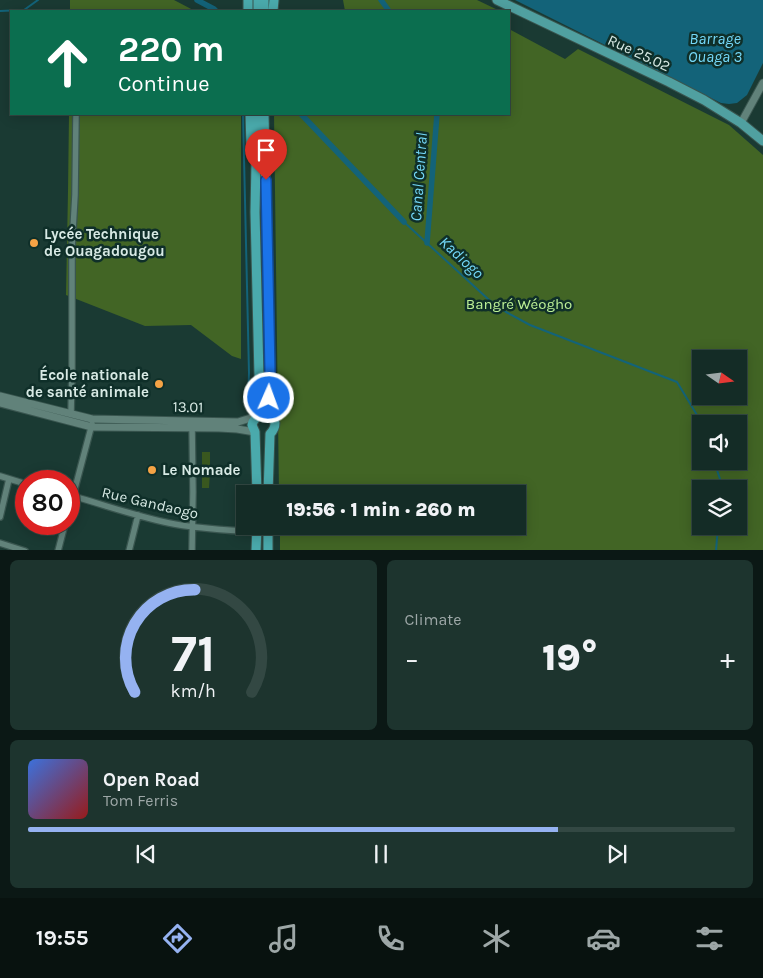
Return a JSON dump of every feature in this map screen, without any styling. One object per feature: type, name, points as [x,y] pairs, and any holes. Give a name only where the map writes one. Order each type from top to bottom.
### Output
[{"type":"highway","points":[[250,115],[256,212]]},
{"type":"highway","points":[[257,115],[256,212],[259,376],[257,416],[253,422],[257,485]]},
{"type":"highway","points":[[264,115],[270,416]]},
{"type":"highway","points":[[267,214],[270,115]]},
{"type":"highway","points":[[255,432],[262,436],[270,434],[273,432],[275,425],[270,416],[264,413],[257,416]]},
{"type":"highway","points":[[268,485],[270,434]]},
{"type":"highway","points":[[256,550],[257,535]]},
{"type":"highway","points":[[268,535],[268,550]]},
{"type":"main road","name":"Rue 25.02","points":[[497,0],[704,100],[741,123],[763,142]]},
{"type":"street","points":[[741,123],[763,83]]},
{"type":"street","points":[[71,414],[72,247],[76,115]]},
{"type":"street","name":"13.01","points":[[0,396],[71,414],[92,423]]},
{"type":"street","name":"13.01","points":[[0,403],[92,423],[192,424],[238,422],[257,416]]},
{"type":"street","points":[[78,470],[92,423]]},
{"type":"street","points":[[192,424],[192,550]]},
{"type":"street","name":"13.01","points":[[192,424],[255,432]]},
{"type":"street","points":[[0,476],[15,481]]},
{"type":"street","points":[[0,518],[9,479]]},
{"type":"street","name":"Rue Gandaogo","points":[[80,498],[138,515],[191,527],[236,528]]},
{"type":"street","points":[[129,550],[138,515]]},
{"type":"street","points":[[58,550],[62,535]]},
{"type":"street","points":[[0,543],[26,550]]},
{"type":"green space","points":[[70,0],[174,0],[193,10],[70,10]]},
{"type":"green space","points":[[343,0],[477,0],[498,10],[345,10]]},
{"type":"green space","name":"Bangré Wéogho","points":[[510,30],[565,59],[578,49],[729,125],[763,155],[763,550],[280,550],[280,535],[526,535],[526,485],[279,485],[274,115],[510,115]]},
{"type":"green space","points":[[69,115],[241,115],[241,359],[232,356],[191,325],[145,326],[66,295]]},
{"type":"green space","points":[[202,452],[210,452],[210,468],[202,468]]},
{"type":"green space","points":[[202,472],[210,472],[209,488],[202,488]]},
{"type":"water","name":"Barrage Ouaga 3","points":[[515,0],[763,0],[763,63],[747,95],[737,103],[721,103]]},
{"type":"waterway","points":[[24,10],[38,0]]},
{"type":"waterway","name":"Kadiogo","points":[[197,0],[215,10]]},
{"type":"waterway","name":"Canal Central","points":[[381,0],[388,10]]},
{"type":"waterway","points":[[0,11],[10,11]]},
{"type":"waterway","points":[[243,115],[249,373],[248,405]]},
{"type":"waterway","name":"Kadiogo","points":[[302,115],[404,222]]},
{"type":"waterway","name":"Canal Central","points":[[427,243],[437,115]]},
{"type":"waterway","name":"Kadiogo","points":[[404,222],[488,299],[506,312],[530,325],[677,382],[697,415]]},
{"type":"waterway","name":"Kadiogo","points":[[717,470],[720,480]]},
{"type":"waterway","name":"Kadiogo","points":[[716,550],[717,535]]},
{"type":"place","name":"Lycée Technique de Ouagadougou","points":[[34,243]]},
{"type":"place","name":"École nationale de santé animale","points":[[159,384]]},
{"type":"place","name":"Le Nomade","points":[[152,470]]},
{"type":"route","points":[[266,180],[269,398]]}]
